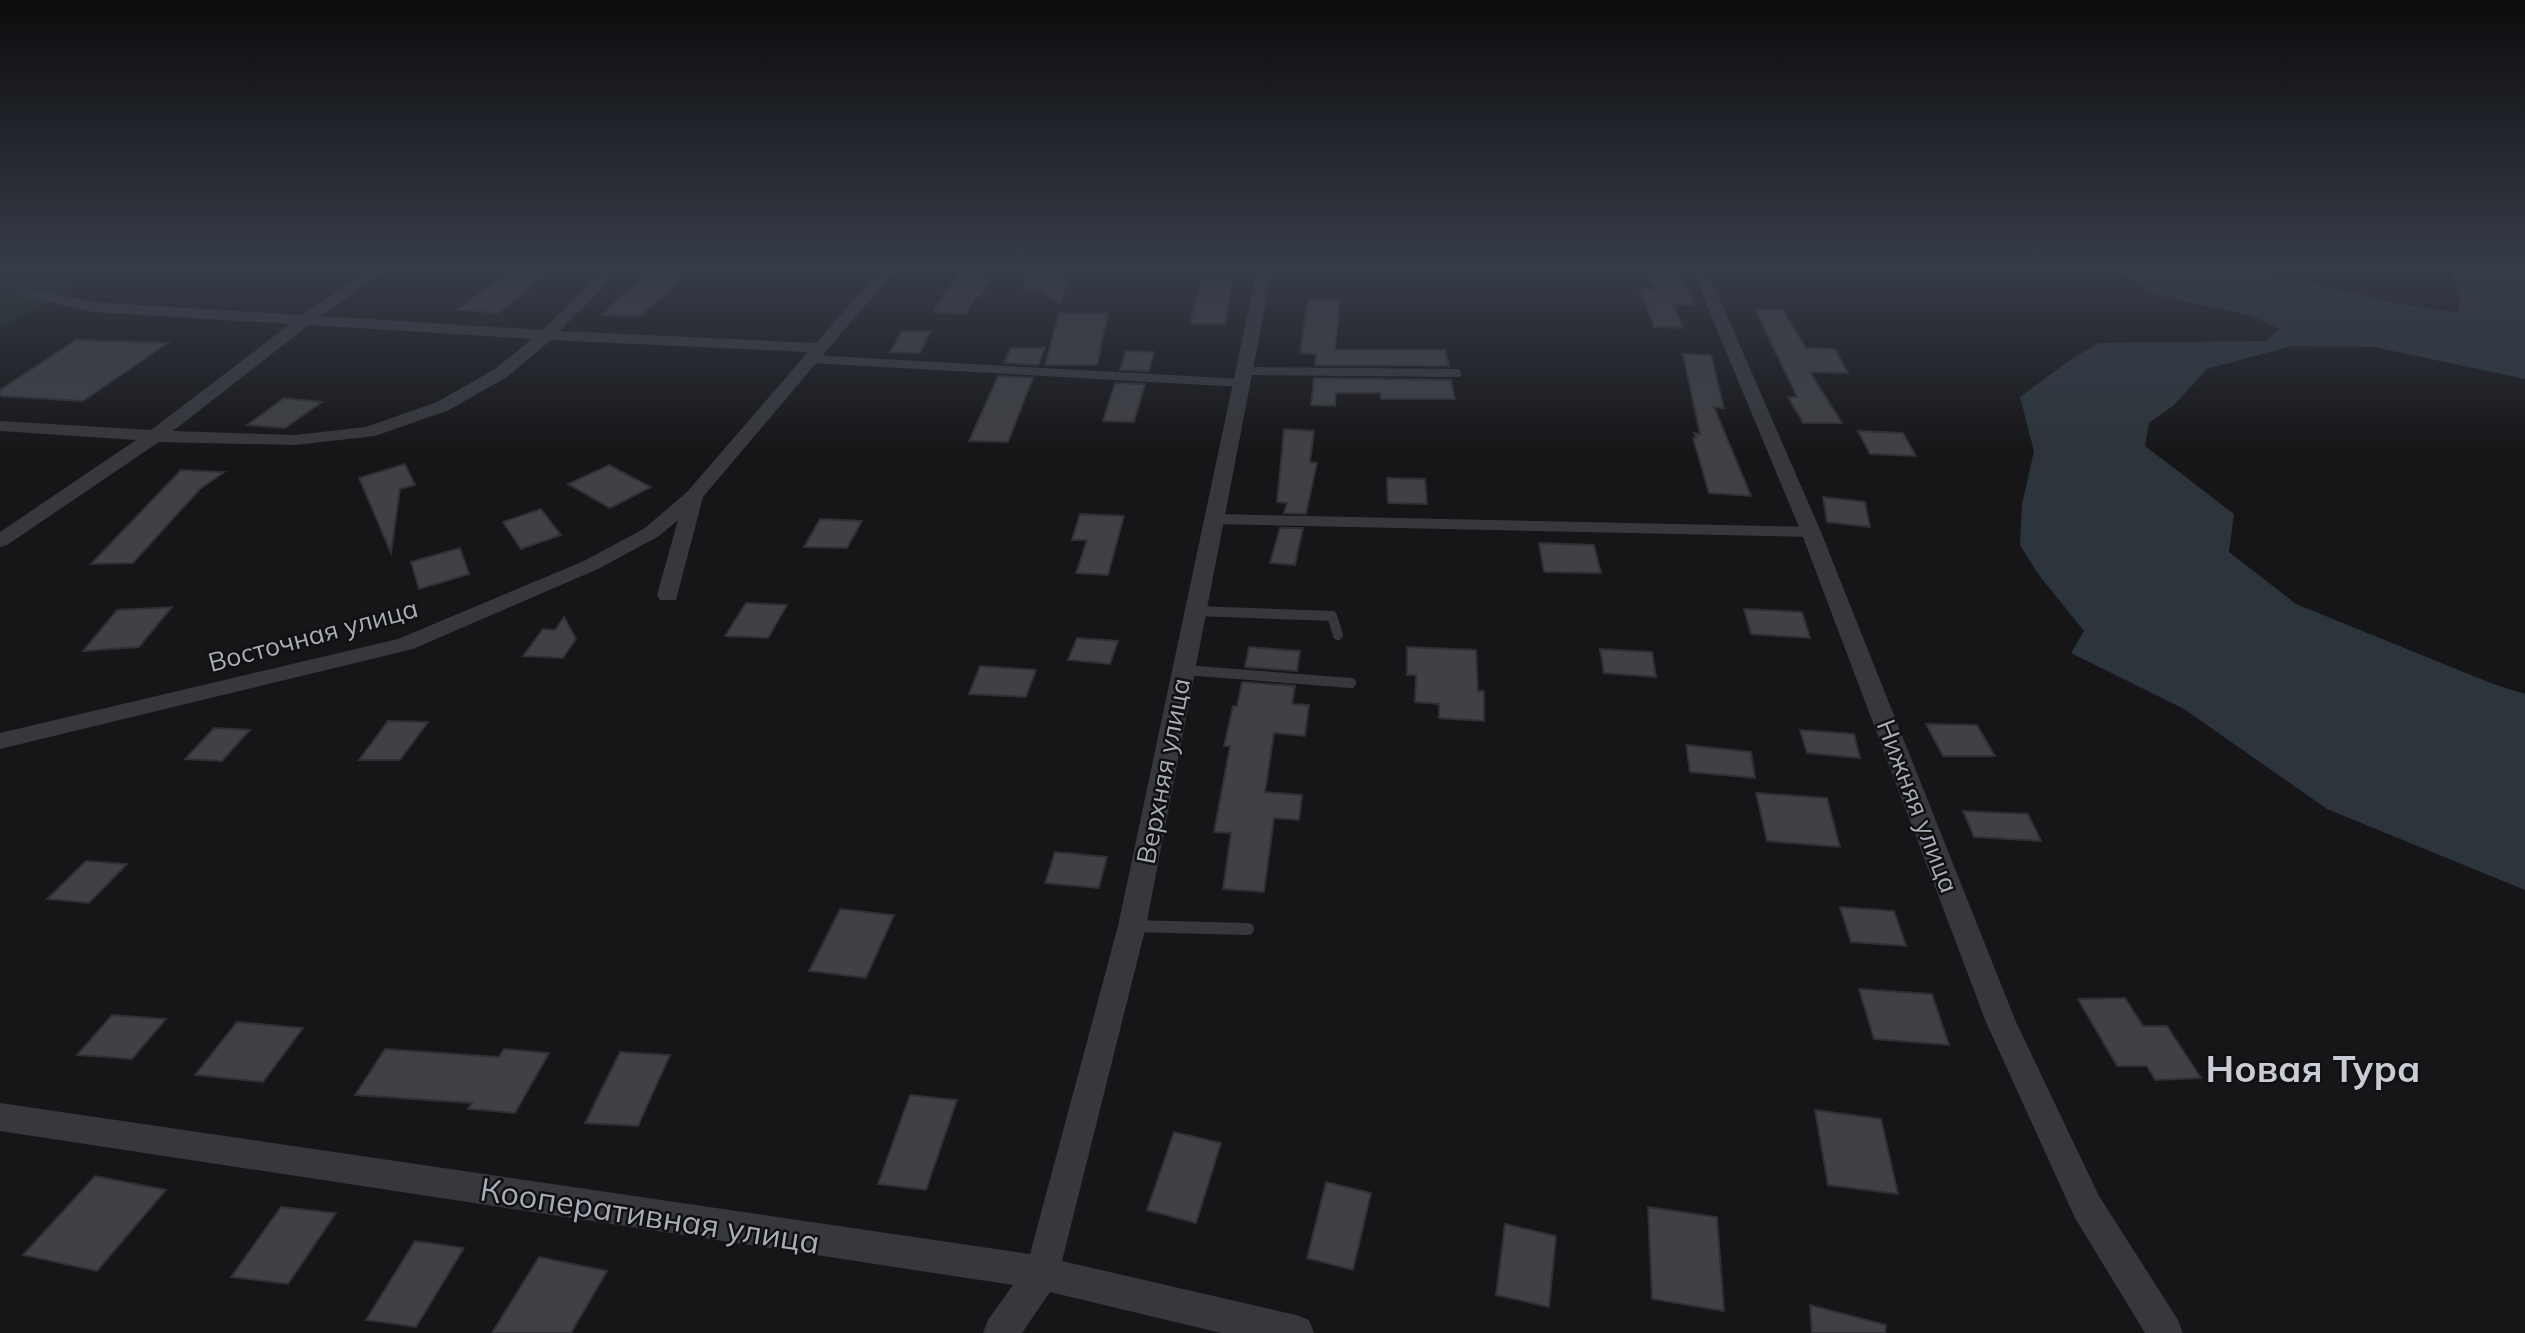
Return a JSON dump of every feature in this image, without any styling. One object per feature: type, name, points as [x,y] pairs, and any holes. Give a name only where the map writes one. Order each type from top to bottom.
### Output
[{"type":"street","points":[[0,541],[155,436],[296,327]]},
{"type":"street","points":[[412,327],[815,353]]},
{"type":"street","points":[[0,426],[155,436],[295,440],[369,432],[443,406],[501,373],[555,327]]},
{"type":"street","name":"Восточная улица","points":[[0,741],[405,644],[590,565],[652,532],[694,496],[838,327]]},
{"type":"street","name":"Верхняя улица","points":[[1001,1333],[1042,1273],[1132,926],[1253,327]]},
{"type":"street","name":"Нижняя улица","points":[[1724,327],[1811,532],[2001,1022],[2087,1207],[2165,1333]]},
{"type":"street","points":[[668,595],[694,496]]},
{"type":"street","name":"Кооперативная улица","points":[[0,1117],[1042,1273],[1296,1333]]},
{"type":"lane","points":[[815,353],[1243,377],[1457,373]]},
{"type":"lane","points":[[1214,519],[1811,532]]},
{"type":"lane","points":[[1195,611],[1332,616],[1338,635]]},
{"type":"lane","points":[[1184,670],[1351,683]]},
{"type":"lane","points":[[1132,926],[1248,929]]},
{"type":"shaded area","points":[[2276,327],[2525,327],[2525,379],[2374,347],[2292,346],[2207,369],[2174,405],[2149,423],[2145,446],[2234,514],[2229,552],[2296,604],[2493,684],[2525,694],[2525,890],[2327,809],[2184,709],[2071,653],[2084,631],[2038,574],[2020,545],[2022,504],[2034,451],[2020,397],[2070,360],[2099,343],[2266,341],[2279,329]]},
{"type":"building","points":[[1055,327],[1105,327],[1097,365],[1045,365]]},
{"type":"building","points":[[1304,327],[1337,327],[1335,350],[1445,350],[1449,366],[1315,365],[1316,354],[1300,353]]},
{"type":"building","points":[[1764,327],[1793,327],[1806,348],[1835,349],[1848,373],[1810,372],[1842,423],[1803,423],[1788,397],[1797,397]]},
{"type":"building","points":[[902,331],[931,331],[920,353],[890,352]]},
{"type":"building","points":[[76,340],[168,343],[83,401],[0,396],[0,390]]},
{"type":"building","points":[[1011,348],[1045,348],[1038,365],[1004,363]]},
{"type":"building","points":[[1126,351],[1154,352],[1149,371],[1120,370]]},
{"type":"building","points":[[1683,354],[1711,355],[1724,408],[1714,407],[1751,496],[1709,493],[1693,438],[1696,438],[1694,433],[1700,434]]},
{"type":"building","points":[[998,376],[1033,378],[1008,442],[969,441]]},
{"type":"building","points":[[1314,378],[1451,380],[1455,399],[1381,399],[1380,393],[1336,393],[1335,406],[1311,405]]},
{"type":"building","points":[[1115,383],[1145,384],[1134,422],[1103,421]]},
{"type":"building","points":[[284,398],[322,402],[285,428],[247,425]]},
{"type":"building","points":[[1284,429],[1314,431],[1310,462],[1317,463],[1306,514],[1284,513],[1287,503],[1277,502]]},
{"type":"building","points":[[1858,431],[1903,433],[1916,456],[1870,454]]},
{"type":"building","points":[[405,464],[415,485],[400,489],[391,553],[359,478]]},
{"type":"building","points":[[609,465],[651,487],[610,508],[568,484]]},
{"type":"building","points":[[181,470],[224,472],[200,489],[133,563],[91,564]]},
{"type":"building","points":[[1387,478],[1425,479],[1427,504],[1388,503]]},
{"type":"building","points":[[1823,497],[1865,502],[1870,527],[1827,522]]},
{"type":"building","points":[[541,509],[561,535],[521,549],[503,522]]},
{"type":"building","points":[[1080,514],[1124,516],[1108,575],[1076,573],[1087,540],[1072,540]]},
{"type":"building","points":[[820,519],[862,521],[847,548],[804,547]]},
{"type":"building","points":[[1280,528],[1303,528],[1295,565],[1270,563]]},
{"type":"building","points":[[1539,543],[1594,545],[1601,573],[1544,572]]},
{"type":"building","points":[[460,548],[469,574],[419,589],[411,562]]},
{"type":"building","points":[[746,603],[787,605],[768,638],[725,636]]},
{"type":"building","points":[[172,607],[139,647],[83,651],[117,610]]},
{"type":"building","points":[[1744,609],[1802,612],[1810,638],[1751,634]]},
{"type":"building","points":[[564,617],[576,639],[563,658],[523,656],[543,629],[555,630]]},
{"type":"building","points":[[1077,638],[1118,641],[1110,664],[1068,660]]},
{"type":"building","points":[[1249,647],[1300,651],[1297,671],[1245,667]]},
{"type":"building","points":[[1407,647],[1476,650],[1478,691],[1484,691],[1484,721],[1439,718],[1439,704],[1415,702],[1416,675],[1407,675]]},
{"type":"building","points":[[1600,649],[1652,652],[1656,677],[1604,673]]},
{"type":"building","points":[[980,666],[1036,670],[1026,697],[969,694]]},
{"type":"building","points":[[1242,682],[1295,686],[1292,704],[1309,705],[1305,736],[1274,733],[1265,792],[1302,795],[1299,820],[1274,818],[1264,892],[1223,889],[1231,833],[1214,832],[1230,746],[1224,746],[1233,706],[1237,706]]},
{"type":"building","points":[[388,721],[428,722],[400,760],[359,760]]},
{"type":"building","points":[[1926,724],[1977,725],[1995,756],[1943,756]]},
{"type":"building","points":[[214,728],[250,730],[222,761],[185,759]]},
{"type":"building","points":[[1800,730],[1854,734],[1860,758],[1807,753]]},
{"type":"building","points":[[1686,745],[1751,752],[1755,778],[1690,772]]},
{"type":"building","points":[[1756,793],[1827,798],[1840,847],[1767,841]]},
{"type":"building","points":[[1963,811],[2028,814],[2041,841],[1974,837]]},
{"type":"building","points":[[1055,852],[1107,857],[1099,888],[1045,883]]},
{"type":"building","points":[[86,861],[127,864],[89,903],[47,899]]},
{"type":"building","points":[[1840,907],[1894,911],[1906,946],[1851,942]]},
{"type":"building","points":[[840,909],[894,915],[866,978],[809,971]]},
{"type":"building","points":[[1859,989],[1932,994],[1949,1045],[1874,1039]]},
{"type":"building","points":[[2125,998],[2143,1026],[2167,1026],[2201,1078],[2155,1080],[2147,1066],[2117,1066],[2078,999]]},
{"type":"building","points":[[112,1015],[166,1019],[132,1059],[77,1055]]},
{"type":"building","points":[[237,1022],[303,1028],[263,1082],[195,1075]]},
{"type":"building","points":[[385,1049],[499,1057],[504,1049],[549,1053],[515,1113],[468,1109],[472,1103],[355,1095]]},
{"type":"building","points":[[620,1052],[670,1055],[638,1126],[585,1123]]},
{"type":"building","points":[[910,1095],[957,1100],[926,1190],[878,1184]]},
{"type":"building","points":[[1815,1110],[1881,1119],[1898,1194],[1828,1185]]},
{"type":"building","points":[[1174,1132],[1221,1143],[1196,1223],[1147,1210]]},
{"type":"building","points":[[95,1176],[166,1190],[97,1271],[23,1255]]},
{"type":"building","points":[[1326,1182],[1371,1193],[1353,1270],[1307,1258]]},
{"type":"building","points":[[281,1207],[336,1213],[288,1284],[231,1277]]},
{"type":"building","points":[[1648,1207],[1717,1217],[1724,1311],[1652,1299]]},
{"type":"building","points":[[1505,1224],[1556,1236],[1549,1307],[1496,1295]]},
{"type":"building","points":[[415,1241],[464,1248],[416,1327],[366,1320]]},
{"type":"building","points":[[539,1257],[607,1271],[571,1333],[492,1333]]},
{"type":"building","points":[[1810,1305],[1886,1325],[1885,1333],[1812,1333]]},
{"type":"district","name":"Новая Тура","points":[[2313,1068]]}]
